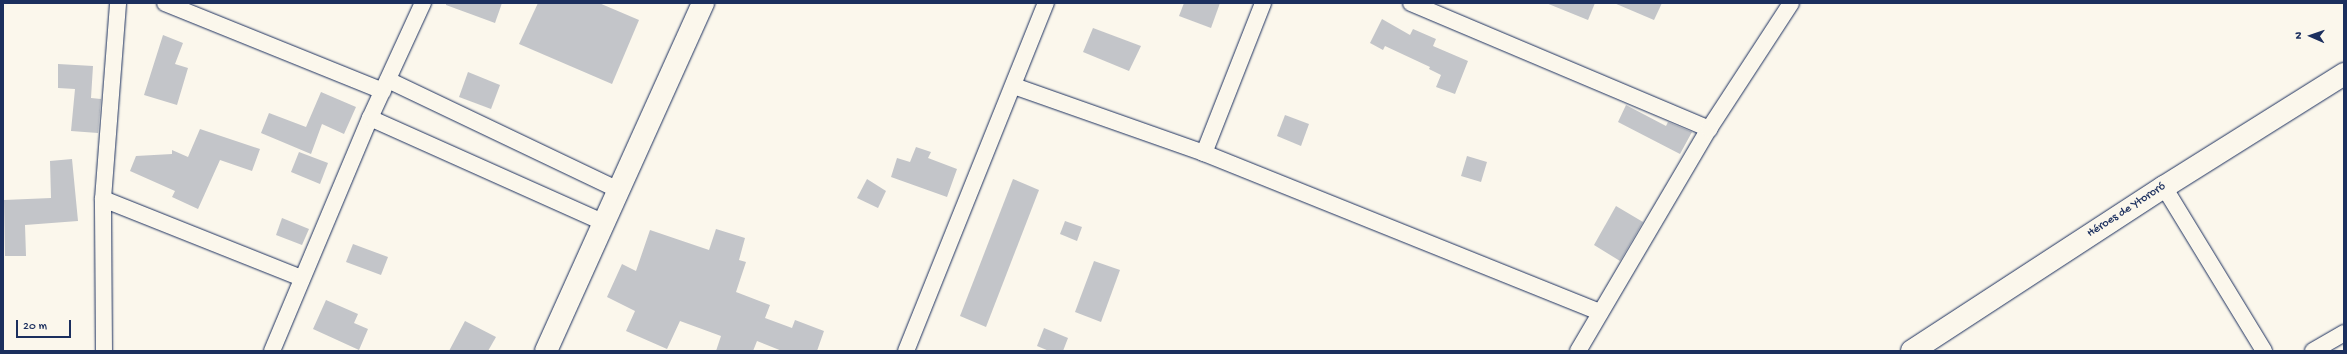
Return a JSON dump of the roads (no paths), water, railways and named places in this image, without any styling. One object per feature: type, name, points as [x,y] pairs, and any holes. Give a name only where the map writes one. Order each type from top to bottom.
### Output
[{"type":"main road","points":[[546,351],[703,3]]},
{"type":"main road","name":"Héroes de Ytororó","points":[[1912,351],[2164,187],[2344,74]]},
{"type":"street","points":[[104,351],[103,199],[118,3]]},
{"type":"street","points":[[166,3],[385,86],[619,190]]},
{"type":"street","points":[[272,351],[370,118],[423,3]]},
{"type":"street","points":[[906,351],[1014,86],[1046,3]]},
{"type":"street","points":[[1204,153],[1263,3]]},
{"type":"street","points":[[1411,3],[1709,129]]},
{"type":"street","points":[[1578,351],[1709,129],[1791,3]]},
{"type":"street","points":[[1014,86],[1204,153],[1600,312]]},
{"type":"street","points":[[370,118],[603,222]]},
{"type":"street","points":[[2164,187],[2264,351]]},
{"type":"street","points":[[103,199],[302,278]]},
{"type":"street","points":[[2313,351],[2344,332]]}]
